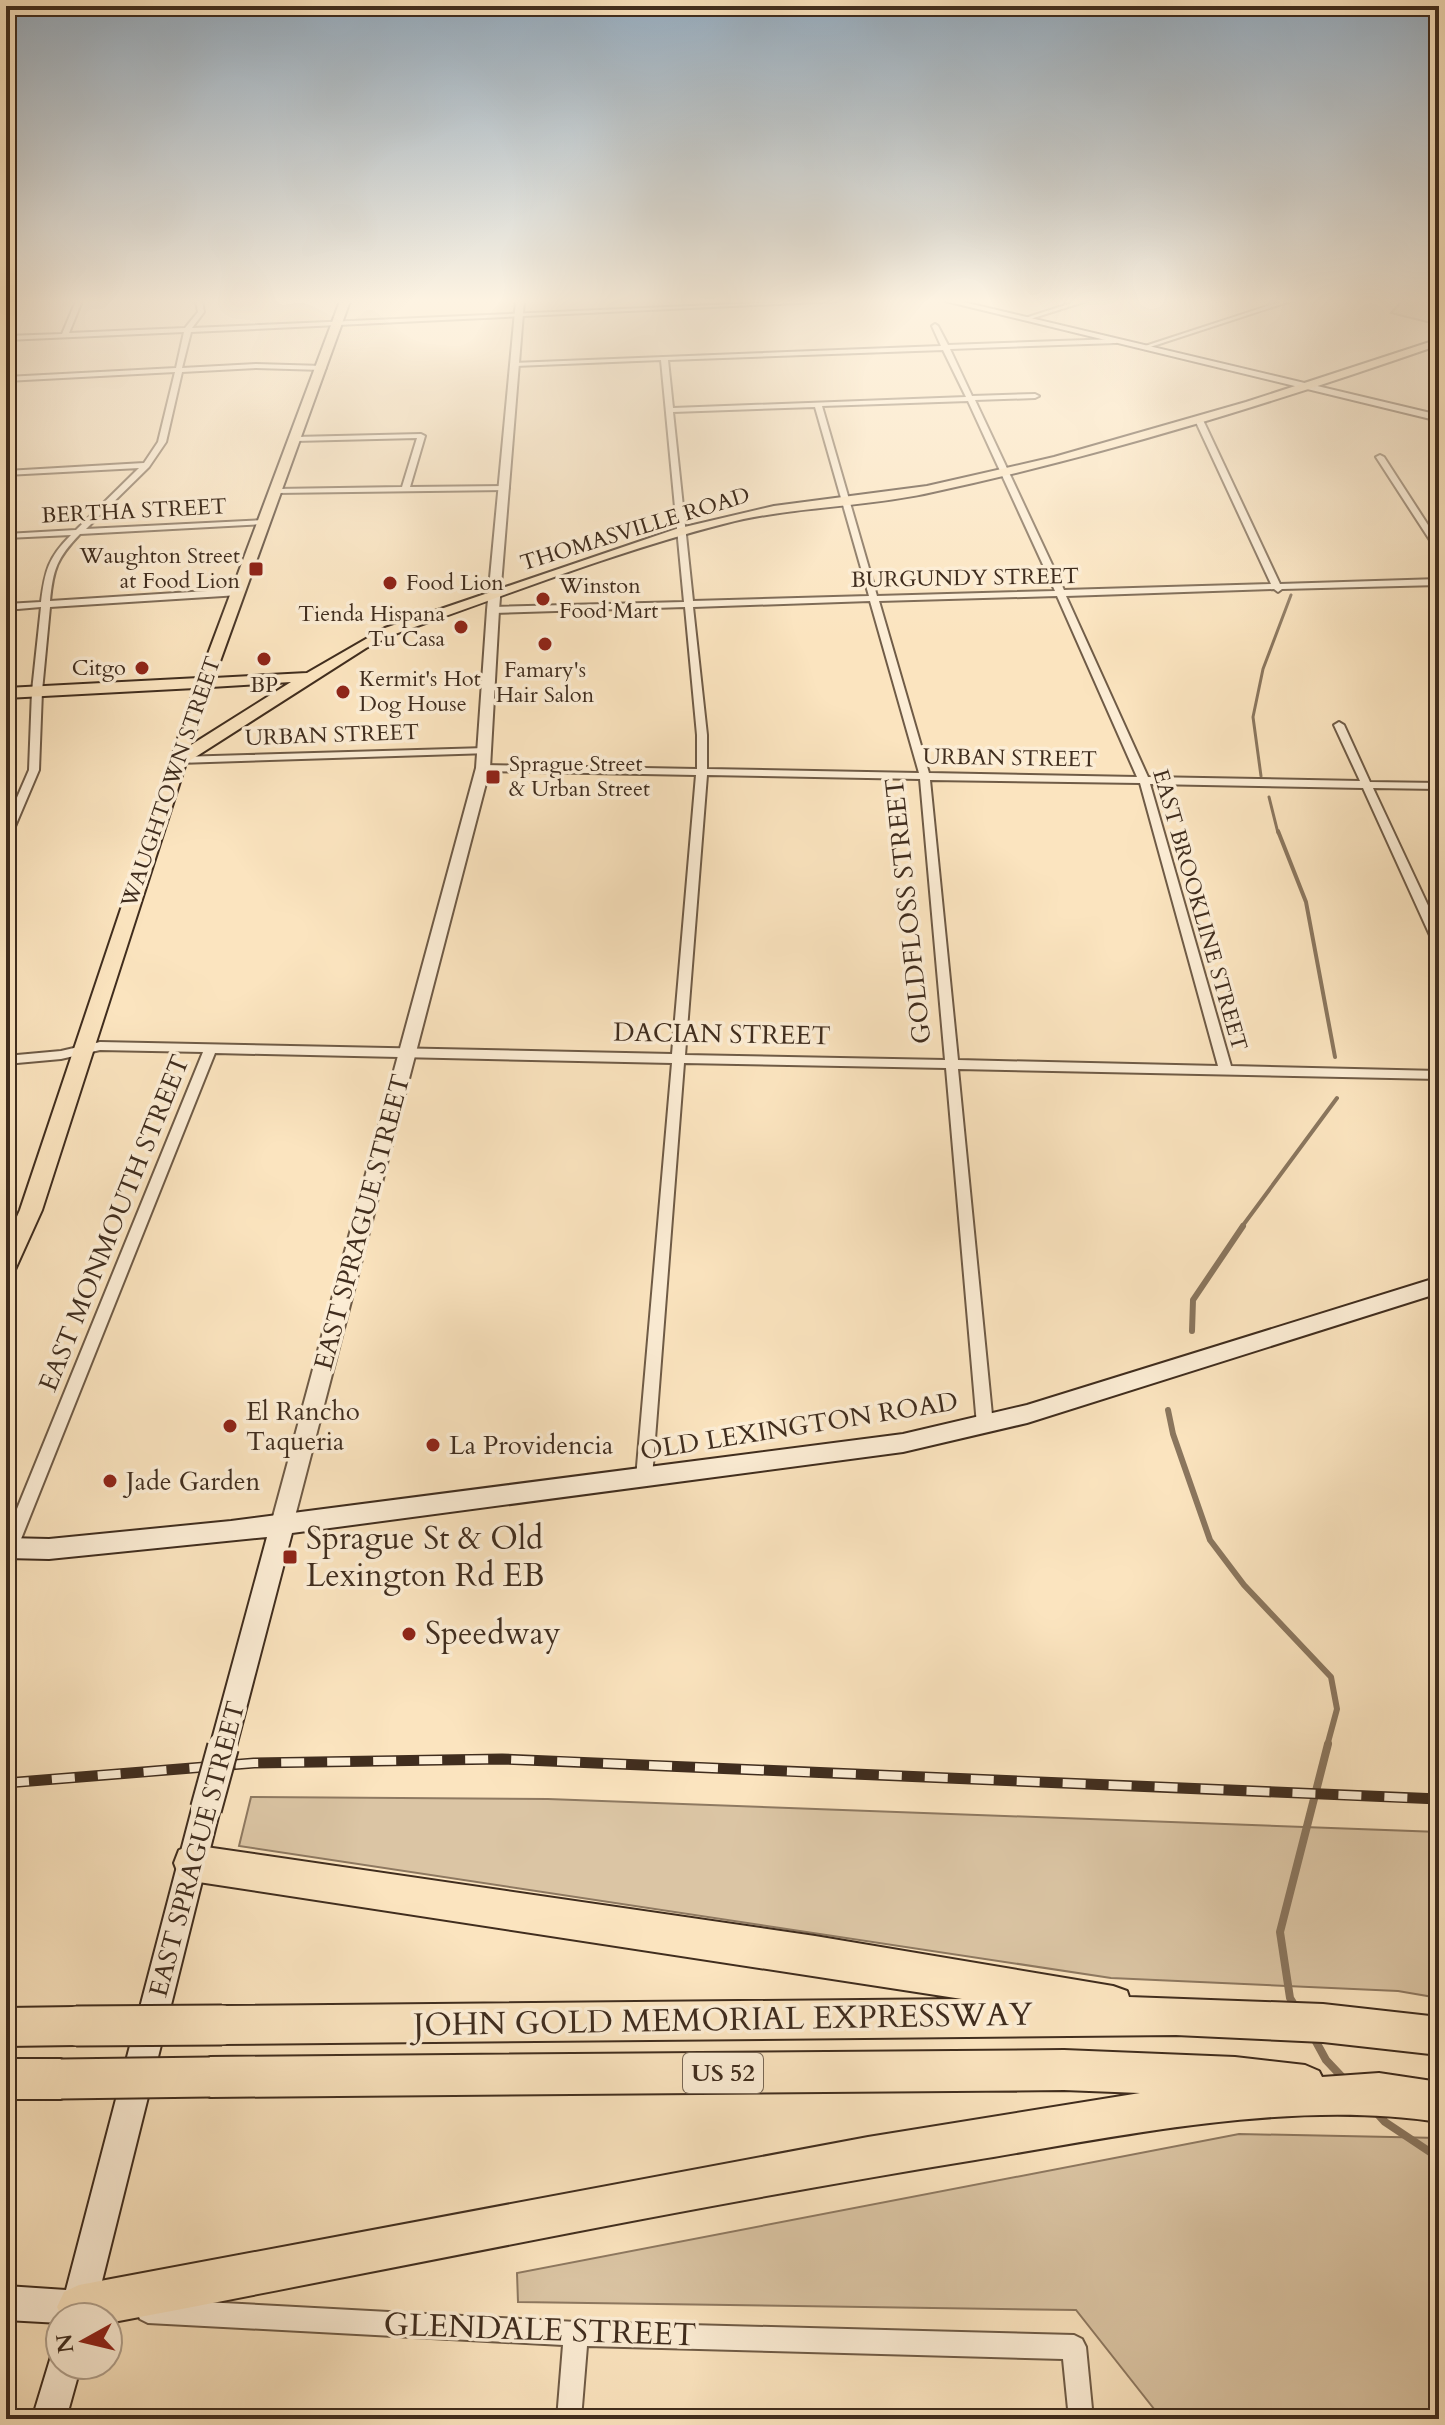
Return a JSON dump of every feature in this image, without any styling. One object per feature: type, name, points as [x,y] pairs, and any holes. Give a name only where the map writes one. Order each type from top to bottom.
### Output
[{"type":"highway","points":[[192,1863],[815,1955],[1176,2016]]},
{"type":"highway","name":"JOHN GOLD MEMORIAL EXPRESSWAY","points":[[6,2027],[1176,2016],[1323,2023],[1439,2036]]},
{"type":"highway","name":"JOHN GOLD MEMORIAL EXPRESSWAY","points":[[6,2079],[1064,2070],[1243,2089]]},
{"type":"highway","points":[[124,2303],[868,2157],[1152,2111],[1243,2089],[1394,2094],[1439,2102]]},
{"type":"main road","name":"WAUGHTOWN STREET","points":[[6,1266],[31,1210],[205,682],[305,414]]},
{"type":"main road","name":"THOMASVILLE ROAD","points":[[179,760],[361,645],[390,631],[493,602],[682,531],[761,511],[927,490],[1218,414]]},
{"type":"main road","points":[[6,693],[312,677]]},
{"type":"main road","name":"OLD LEXINGTON ROAD","points":[[7,1549],[49,1549],[282,1524],[859,1450],[985,1425],[1439,1285]]},
{"type":"main road","name":"EAST SPRAGUE STREET","points":[[81,2301],[282,1524]]},
{"type":"main road","name":"GLENDALE STREET","points":[[6,2303],[44,2308]]},
{"type":"main road","points":[[49,2419],[60,2381]]},
{"type":"street","points":[[6,836],[34,770],[37,691],[49,570],[60,550],[146,465],[162,442],[168,414]]},
{"type":"street","name":"EAST SPRAGUE STREET","points":[[282,1524],[483,768],[493,602],[511,414]]},
{"type":"street","points":[[644,1478],[702,773],[702,735],[668,414]]},
{"type":"street","name":"GOLDFLOSS STREET","points":[[821,414],[925,777],[985,1425]]},
{"type":"street","name":"EAST BROOKLINE STREET","points":[[977,414],[1062,593],[1144,781],[1226,1070]]},
{"type":"street","points":[[1199,420],[1278,589]]},
{"type":"street","points":[[295,439],[421,436],[405,489]]},
{"type":"street","points":[[1380,457],[1439,548]]},
{"type":"street","points":[[6,473],[146,465]]},
{"type":"street","points":[[276,491],[505,488]]},
{"type":"street","name":"BERTHA STREET","points":[[6,536],[264,522]]},
{"type":"street","name":"BURGUNDY STREET","points":[[493,602],[686,603],[1278,589],[1439,582]]},
{"type":"street","points":[[6,607],[239,592]]},
{"type":"street","points":[[1339,725],[1364,785],[1439,942]]},
{"type":"street","name":"URBAN STREET","points":[[179,760],[486,751]]},
{"type":"street","name":"URBAN STREET","points":[[483,768],[1439,786]]},
{"type":"street","points":[[6,809],[19,808]]},
{"type":"street","name":"DACIAN STREET","points":[[6,1060],[100,1046],[680,1056],[1439,1075]]},
{"type":"street","name":"EAST MONMOUTH STREET","points":[[7,1549],[211,1048]]},
{"type":"street","name":"GLENDALE STREET","points":[[124,2314],[576,2334],[1074,2347],[1081,2419]]},
{"type":"street","points":[[569,2419],[576,2334]]},
{"type":"shaded area","points":[[251,1797],[548,1799],[1439,1832],[1439,1998],[1398,1991],[1111,1978],[239,1846]]},
{"type":"shaded area","points":[[1239,2134],[1439,2138],[1439,2419],[1162,2419],[1076,2310],[518,2302],[517,2273]]},
{"type":"waterway","points":[[1261,776],[1253,717],[1263,669],[1291,595]]},
{"type":"waterway","points":[[1269,797],[1278,833]]},
{"type":"waterway","points":[[1278,831],[1306,902],[1335,1057]]},
{"type":"waterway","points":[[1241,1228],[1337,1098]]},
{"type":"waterway","points":[[1192,1331],[1193,1300],[1243,1226]]},
{"type":"waterway","points":[[1168,1410],[1173,1434],[1210,1540],[1244,1585],[1331,1677],[1337,1709],[1327,1746]]},
{"type":"waterway","points":[[1295,2006],[1290,1998],[1280,1932],[1328,1744]]},
{"type":"waterway","points":[[1314,2038],[1326,2060],[1343,2078]]},
{"type":"waterway","points":[[1375,2111],[1385,2122],[1439,2158]]},
{"type":"railway","points":[[6,1783],[254,1763],[502,1759],[1439,1799]]},
{"type":"place","name":"Waughton Street at Food Lion","points":[[256,569]]},
{"type":"place","name":"Food Lion","points":[[390,583]]},
{"type":"place","name":"Winston Food Mart","points":[[543,599]]},
{"type":"place","name":"Tienda Hispana Tu Casa","points":[[461,627]]},
{"type":"place","name":"Famary's Hair Salon","points":[[545,644]]},
{"type":"place","name":"BP","points":[[264,659]]},
{"type":"place","name":"Citgo","points":[[142,668]]},
{"type":"place","name":"Kermit's Hot Dog House","points":[[343,692]]},
{"type":"place","name":"Sprague Street & Urban Street","points":[[493,777]]},
{"type":"place","name":"El Rancho Taqueria","points":[[230,1426]]},
{"type":"place","name":"La Providencia","points":[[433,1445]]},
{"type":"place","name":"Jade Garden","points":[[110,1481]]},
{"type":"place","name":"Sprague St & Old Lexington Rd EB","points":[[290,1557]]},
{"type":"place","name":"Speedway","points":[[409,1634]]}]
